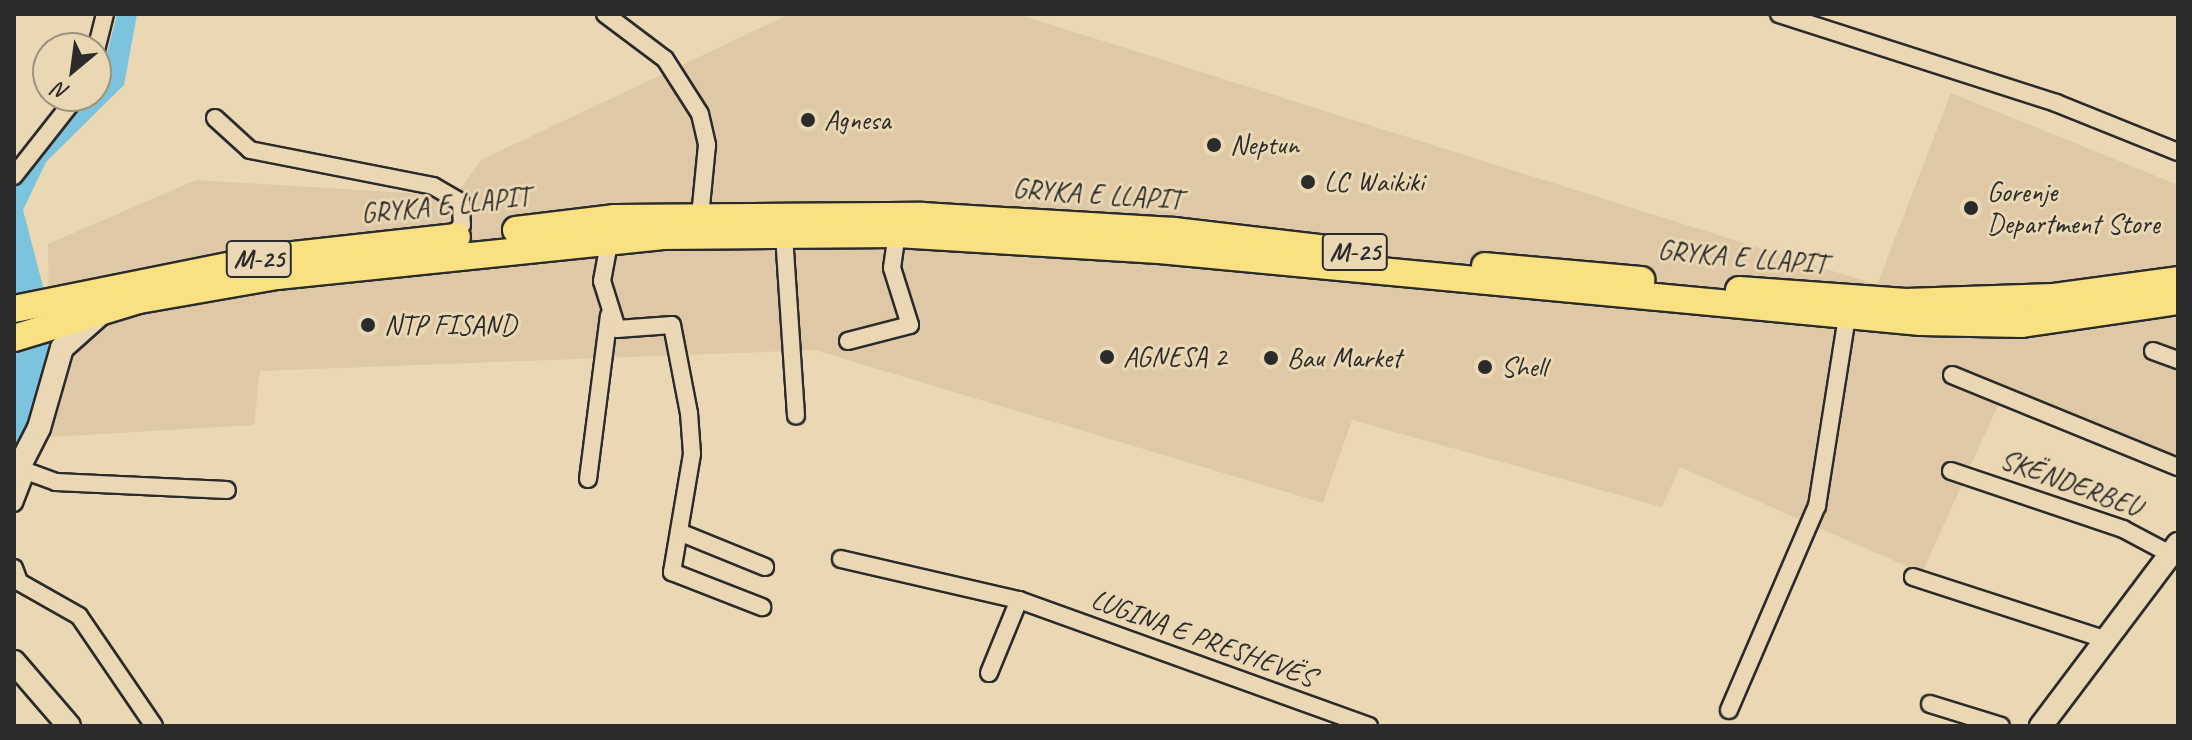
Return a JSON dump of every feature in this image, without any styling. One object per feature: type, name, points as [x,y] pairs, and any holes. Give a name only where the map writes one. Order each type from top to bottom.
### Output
[{"type":"main road","name":"GRYKA E LLAPIT","points":[[14,309],[266,258],[530,237],[700,217],[922,216],[1122,227],[1906,302],[2054,297],[2178,280]]},
{"type":"main road","name":"GRYKA E LLAPIT","points":[[530,237],[897,234],[1159,250],[1847,316],[2022,324],[2178,301]]},
{"type":"main road","name":"GRYKA E LLAPIT","points":[[14,338],[74,329],[103,312],[209,287],[453,243]]},
{"type":"main road","points":[[14,477],[74,329]]},
{"type":"main road","name":"SKËNDERBEU","points":[[2041,726],[2174,549]]},
{"type":"main road","points":[[14,662],[69,726]]},
{"type":"street","points":[[605,14],[665,59],[700,114],[707,145],[700,217]]},
{"type":"street","points":[[1779,14],[2056,103],[2178,152]]},
{"type":"street","points":[[14,176],[64,112]]},
{"type":"street","points":[[215,118],[250,150],[433,186],[461,202],[462,225],[453,243]]},
{"type":"street","points":[[848,341],[910,325],[892,268],[897,234]]},
{"type":"street","points":[[784,235],[796,416]]},
{"type":"street","points":[[610,238],[602,281],[617,329],[672,325],[692,454],[672,572],[762,607]]},
{"type":"street","points":[[588,479],[609,301]]},
{"type":"street","name":"GRYKA E LLAPIT","points":[[1729,710],[1817,506],[1847,316]]},
{"type":"street","points":[[2153,351],[2178,360]]},
{"type":"street","points":[[1952,375],[2178,467]]},
{"type":"street","points":[[14,503],[26,471],[56,482],[227,490]]},
{"type":"street","name":"SKËNDERBEU","points":[[1951,471],[2098,519],[2174,549]]},
{"type":"street","points":[[679,532],[765,567]]},
{"type":"street","name":"LUGINA E PRESHEVËS","points":[[841,559],[1019,600],[1369,726]]},
{"type":"street","points":[[14,568],[19,582],[72,608],[154,726]]},
{"type":"street","points":[[1913,577],[2104,639]]},
{"type":"street","points":[[989,673],[1019,600]]},
{"type":"street","points":[[1930,704],[2001,726]]},
{"type":"shaded area","points":[[790,14],[1017,14],[1877,285],[1951,93],[2178,185],[2178,465],[2003,394],[1922,573],[1680,467],[1662,507],[1352,420],[1323,503],[815,350],[260,371],[254,425],[51,437],[48,244],[196,180],[456,196],[481,160]]},
{"type":"water","points":[[117,14],[137,14],[124,85],[112,97],[112,34]]},
{"type":"water","points":[[77,112],[97,112],[46,162],[23,210],[56,336],[42,413],[14,472],[14,164]]},
{"type":"place","name":"Agnesa","points":[[808,120]]},
{"type":"place","name":"Neptun","points":[[1214,145]]},
{"type":"place","name":"LC Waikiki","points":[[1308,182]]},
{"type":"place","name":"Gorenje Department Store","points":[[1971,208]]},
{"type":"place","name":"NTP FISAND","points":[[368,325]]},
{"type":"place","name":"AGNESA 2","points":[[1107,357]]},
{"type":"place","name":"Bau Market","points":[[1271,358]]},
{"type":"place","name":"Shell","points":[[1485,367]]}]
